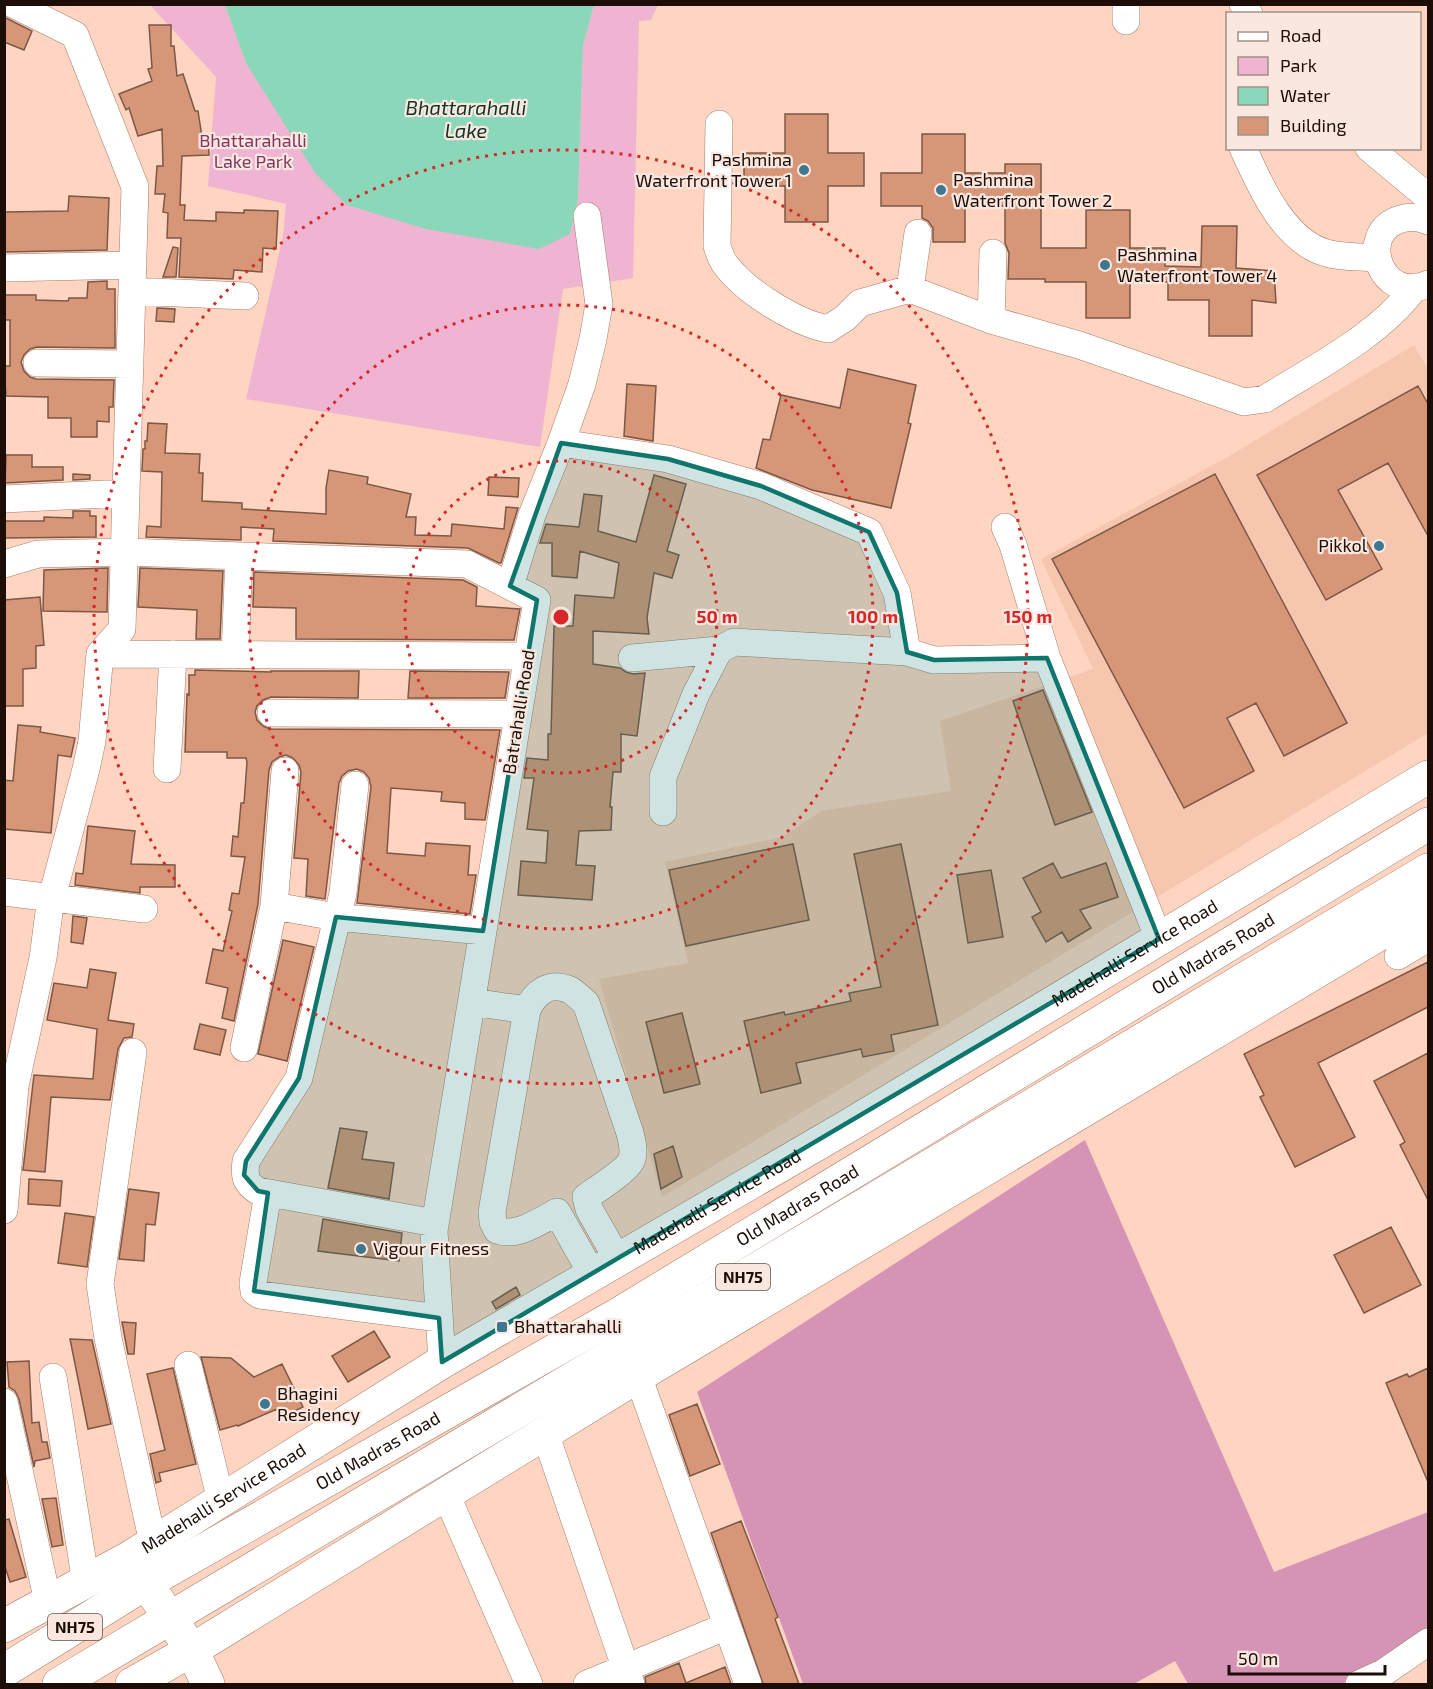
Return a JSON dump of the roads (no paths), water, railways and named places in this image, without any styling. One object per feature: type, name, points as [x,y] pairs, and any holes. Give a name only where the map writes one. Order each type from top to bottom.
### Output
[{"type":"main road","name":"Madehalli Service Road","points":[[4,1626],[86,1583],[442,1362],[848,1126],[1428,777]]},
{"type":"main road","name":"Old Madras Road","points":[[4,1671],[146,1583],[617,1315],[1428,824]]},
{"type":"main road","name":"Old Madras Road","points":[[58,1684],[1428,870]]},
{"type":"main road","points":[[132,1684],[192,1650],[638,1377],[1428,904]]},
{"type":"main road","points":[[146,1583],[192,1650],[208,1684]]},
{"type":"street","points":[[4,1210],[11,1073],[42,958],[52,896],[92,741],[100,654],[122,629],[135,187],[75,35],[13,4]]},
{"type":"street","points":[[719,124],[717,246],[724,263],[757,295],[812,326],[828,329],[845,318],[860,303],[910,289],[991,320],[1079,345],[1244,402],[1265,399],[1379,326],[1422,285]]},
{"type":"street","points":[[1244,150],[1259,185],[1272,207],[1303,241],[1329,254],[1377,258]]},
{"type":"street","points":[[1371,150],[1428,197]]},
{"type":"street","points":[[510,586],[532,515],[582,384],[599,304],[586,216]]},
{"type":"street","points":[[1422,285],[1398,285],[1388,279],[1377,258],[1377,246],[1388,226],[1398,220],[1410,217],[1428,221]]},
{"type":"street","points":[[910,289],[918,233]]},
{"type":"street","points":[[991,320],[993,253]]},
{"type":"street","points":[[4,268],[132,278],[245,296]]},
{"type":"street","points":[[38,363],[130,364]]},
{"type":"street","points":[[561,443],[668,459],[761,486],[869,532],[897,593],[907,652]]},
{"type":"street","points":[[4,499],[126,492]]},
{"type":"street","points":[[1005,527],[1013,545],[1047,658],[1159,939]]},
{"type":"street","name":"Batrahalli Road","points":[[4,564],[38,554],[125,552],[467,564],[537,600],[434,1231],[442,1362]]},
{"type":"street","points":[[235,655],[239,556]]},
{"type":"street","points":[[632,658],[719,650],[734,642],[907,652],[934,660],[1047,658]]},
{"type":"street","points":[[663,812],[663,777],[696,694],[719,650]]},
{"type":"street","points":[[100,654],[528,656]]},
{"type":"street","points":[[167,769],[173,654]]},
{"type":"street","points":[[271,713],[518,714]]},
{"type":"street","points":[[244,1048],[274,906],[285,771]]},
{"type":"street","points":[[355,785],[343,893],[299,1078],[246,1161],[244,1175],[249,1185],[258,1191],[435,1223]]},
{"type":"street","points":[[4,892],[52,896],[144,909]]},
{"type":"street","points":[[274,906],[336,917],[483,931]]},
{"type":"street","points":[[1398,956],[1428,938]]},
{"type":"street","points":[[554,987],[570,990],[586,1003],[630,1133],[633,1151],[631,1162],[611,1180],[586,1197],[516,1231],[505,1233],[497,1230],[492,1212],[527,1010],[531,1000],[538,993],[554,987]]},
{"type":"street","points":[[472,1002],[527,1010]]},
{"type":"street","points":[[133,1052],[100,1284],[108,1338],[153,1543]]},
{"type":"street","points":[[268,1193],[253,1283],[254,1291],[260,1296],[439,1318]]},
{"type":"street","points":[[586,1197],[605,1267]]},
{"type":"street","points":[[557,1212],[605,1267]]},
{"type":"street","points":[[188,1365],[221,1501]]},
{"type":"street","points":[[53,1377],[86,1583]]},
{"type":"street","points":[[638,1377],[748,1684]]},
{"type":"street","points":[[4,1402],[48,1602]]},
{"type":"street","points":[[545,1433],[628,1676]]},
{"type":"street","points":[[446,1494],[529,1684]]},
{"type":"street","points":[[587,1684],[628,1676],[727,1626]]},
{"type":"street","points":[[1359,1684],[1383,1672],[1428,1642]]},
{"type":"water","name":"Bhattarahalli Lake","points":[[225,5],[594,5],[583,45],[578,199],[570,234],[539,249],[426,229],[347,205],[316,174],[246,63]]},
{"type":"place","name":"Pashmina Waterfront Tower 1","points":[[804,170]]},
{"type":"place","name":"Pashmina Waterfront Tower 2","points":[[941,190]]},
{"type":"place","name":"Pashmina Waterfront Tower 4","points":[[1105,265]]},
{"type":"place","name":"Pikkol","points":[[1379,546]]},
{"type":"place","name":"Vigour Fitness","points":[[361,1249]]},
{"type":"place","name":"Bhattarahalli","points":[[502,1327]]},
{"type":"place","name":"Bhagini Residency","points":[[265,1404]]},
{"type":"park label","name":"Bhattarahalli Lake Park","points":[[253,151]]}]
